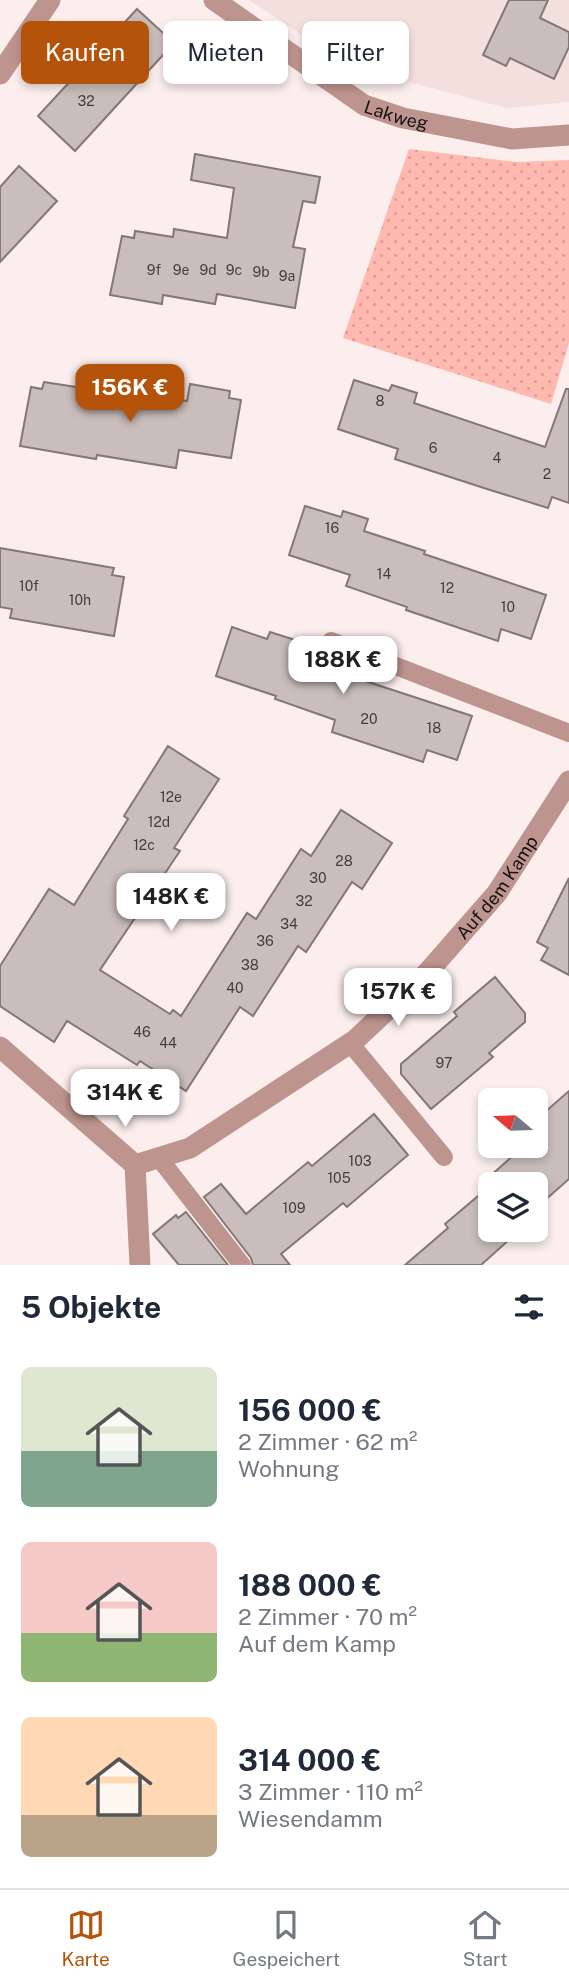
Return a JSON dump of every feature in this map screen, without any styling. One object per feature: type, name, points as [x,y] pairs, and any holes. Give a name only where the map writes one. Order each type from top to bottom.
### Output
[{"type":"street","points":[[0,74],[50,0]]},
{"type":"street","name":"Lakweg","points":[[214,0],[364,105],[403,118],[512,139],[569,135]]},
{"type":"street","name":"Auf dem Kamp","points":[[135,1165],[190,1148],[350,1043],[427,973],[497,892],[569,781]]},
{"type":"street","points":[[0,1047],[135,1165],[140,1265]]},
{"type":"lane","points":[[331,641],[569,733]]},
{"type":"lane","points":[[350,1043],[444,1157]]},
{"type":"lane","points":[[159,1157],[242,1265]]},
{"type":"shaded area","points":[[249,0],[569,0],[569,102],[507,108],[409,82],[409,21],[302,21],[302,35],[288,26],[288,21],[280,21]]},
{"type":"shaded area","points":[[409,149],[517,162],[569,160],[569,343],[551,404],[343,338]]},
{"type":"building","points":[[509,0],[548,0],[540,18],[569,32],[569,47],[554,79],[510,58],[506,66],[483,55]]},
{"type":"building","points":[[137,9],[163,33],[163,55],[149,70],[149,21],[126,21]]},
{"type":"building","points":[[68,84],[136,84],[75,151],[38,116]]},
{"type":"building","points":[[195,154],[320,177],[315,203],[303,201],[293,247],[305,249],[295,308],[217,294],[215,304],[163,295],[162,304],[110,295],[122,236],[134,238],[135,231],[173,237],[174,229],[227,238],[234,188],[191,180]]},
{"type":"building","points":[[19,166],[57,201],[0,262],[0,187]]},
{"type":"building","points":[[354,380],[389,391],[392,385],[417,393],[414,403],[545,447],[566,389],[569,389],[569,503],[552,497],[548,508],[487,489],[395,459],[398,449],[338,429]]},
{"type":"building","points":[[44,382],[108,392],[109,388],[187,401],[190,384],[230,391],[229,398],[241,400],[231,458],[179,450],[176,468],[97,455],[96,459],[20,446],[31,387],[42,389]]},
{"type":"building","points":[[305,506],[341,517],[343,511],[368,519],[364,531],[546,595],[531,639],[501,629],[498,641],[406,610],[407,607],[346,586],[350,575],[289,555]]},
{"type":"building","points":[[0,548],[114,568],[112,575],[124,577],[114,636],[10,618],[12,609],[0,607]]},
{"type":"building","points":[[232,627],[267,639],[270,632],[295,640],[294,643],[354,664],[350,676],[472,716],[457,760],[427,750],[423,762],[332,732],[335,720],[216,676]]},
{"type":"building","points":[[168,746],[219,779],[174,848],[180,851],[100,970],[170,1014],[173,1010],[181,1016],[247,913],[256,919],[301,849],[311,856],[341,810],[392,843],[362,889],[352,882],[306,952],[298,946],[253,1016],[240,1007],[186,1091],[140,1061],[137,1065],[67,1021],[54,1042],[0,1006],[0,966],[49,889],[74,905],[128,819],[124,816]]},
{"type":"building","points":[[569,878],[569,975],[541,960],[548,948],[537,942]]},
{"type":"building","points":[[495,977],[525,1013],[525,1022],[489,1053],[493,1057],[431,1109],[401,1074],[401,1064],[457,1016],[454,1012]]},
{"type":"building","points":[[569,1091],[569,1179],[548,1197],[548,1172],[495,1172],[510,1158],[548,1158],[548,1109]]},
{"type":"building","points":[[374,1114],[408,1155],[347,1207],[343,1203],[281,1254],[290,1265],[253,1265],[251,1258],[204,1197],[221,1184],[246,1214],[308,1162],[312,1166]]},
{"type":"building","points":[[478,1196],[478,1242],[507,1242],[481,1265],[405,1265],[448,1228],[445,1224]]},
{"type":"building","points":[[186,1212],[228,1265],[179,1265],[153,1234],[176,1215],[178,1218]]}]
